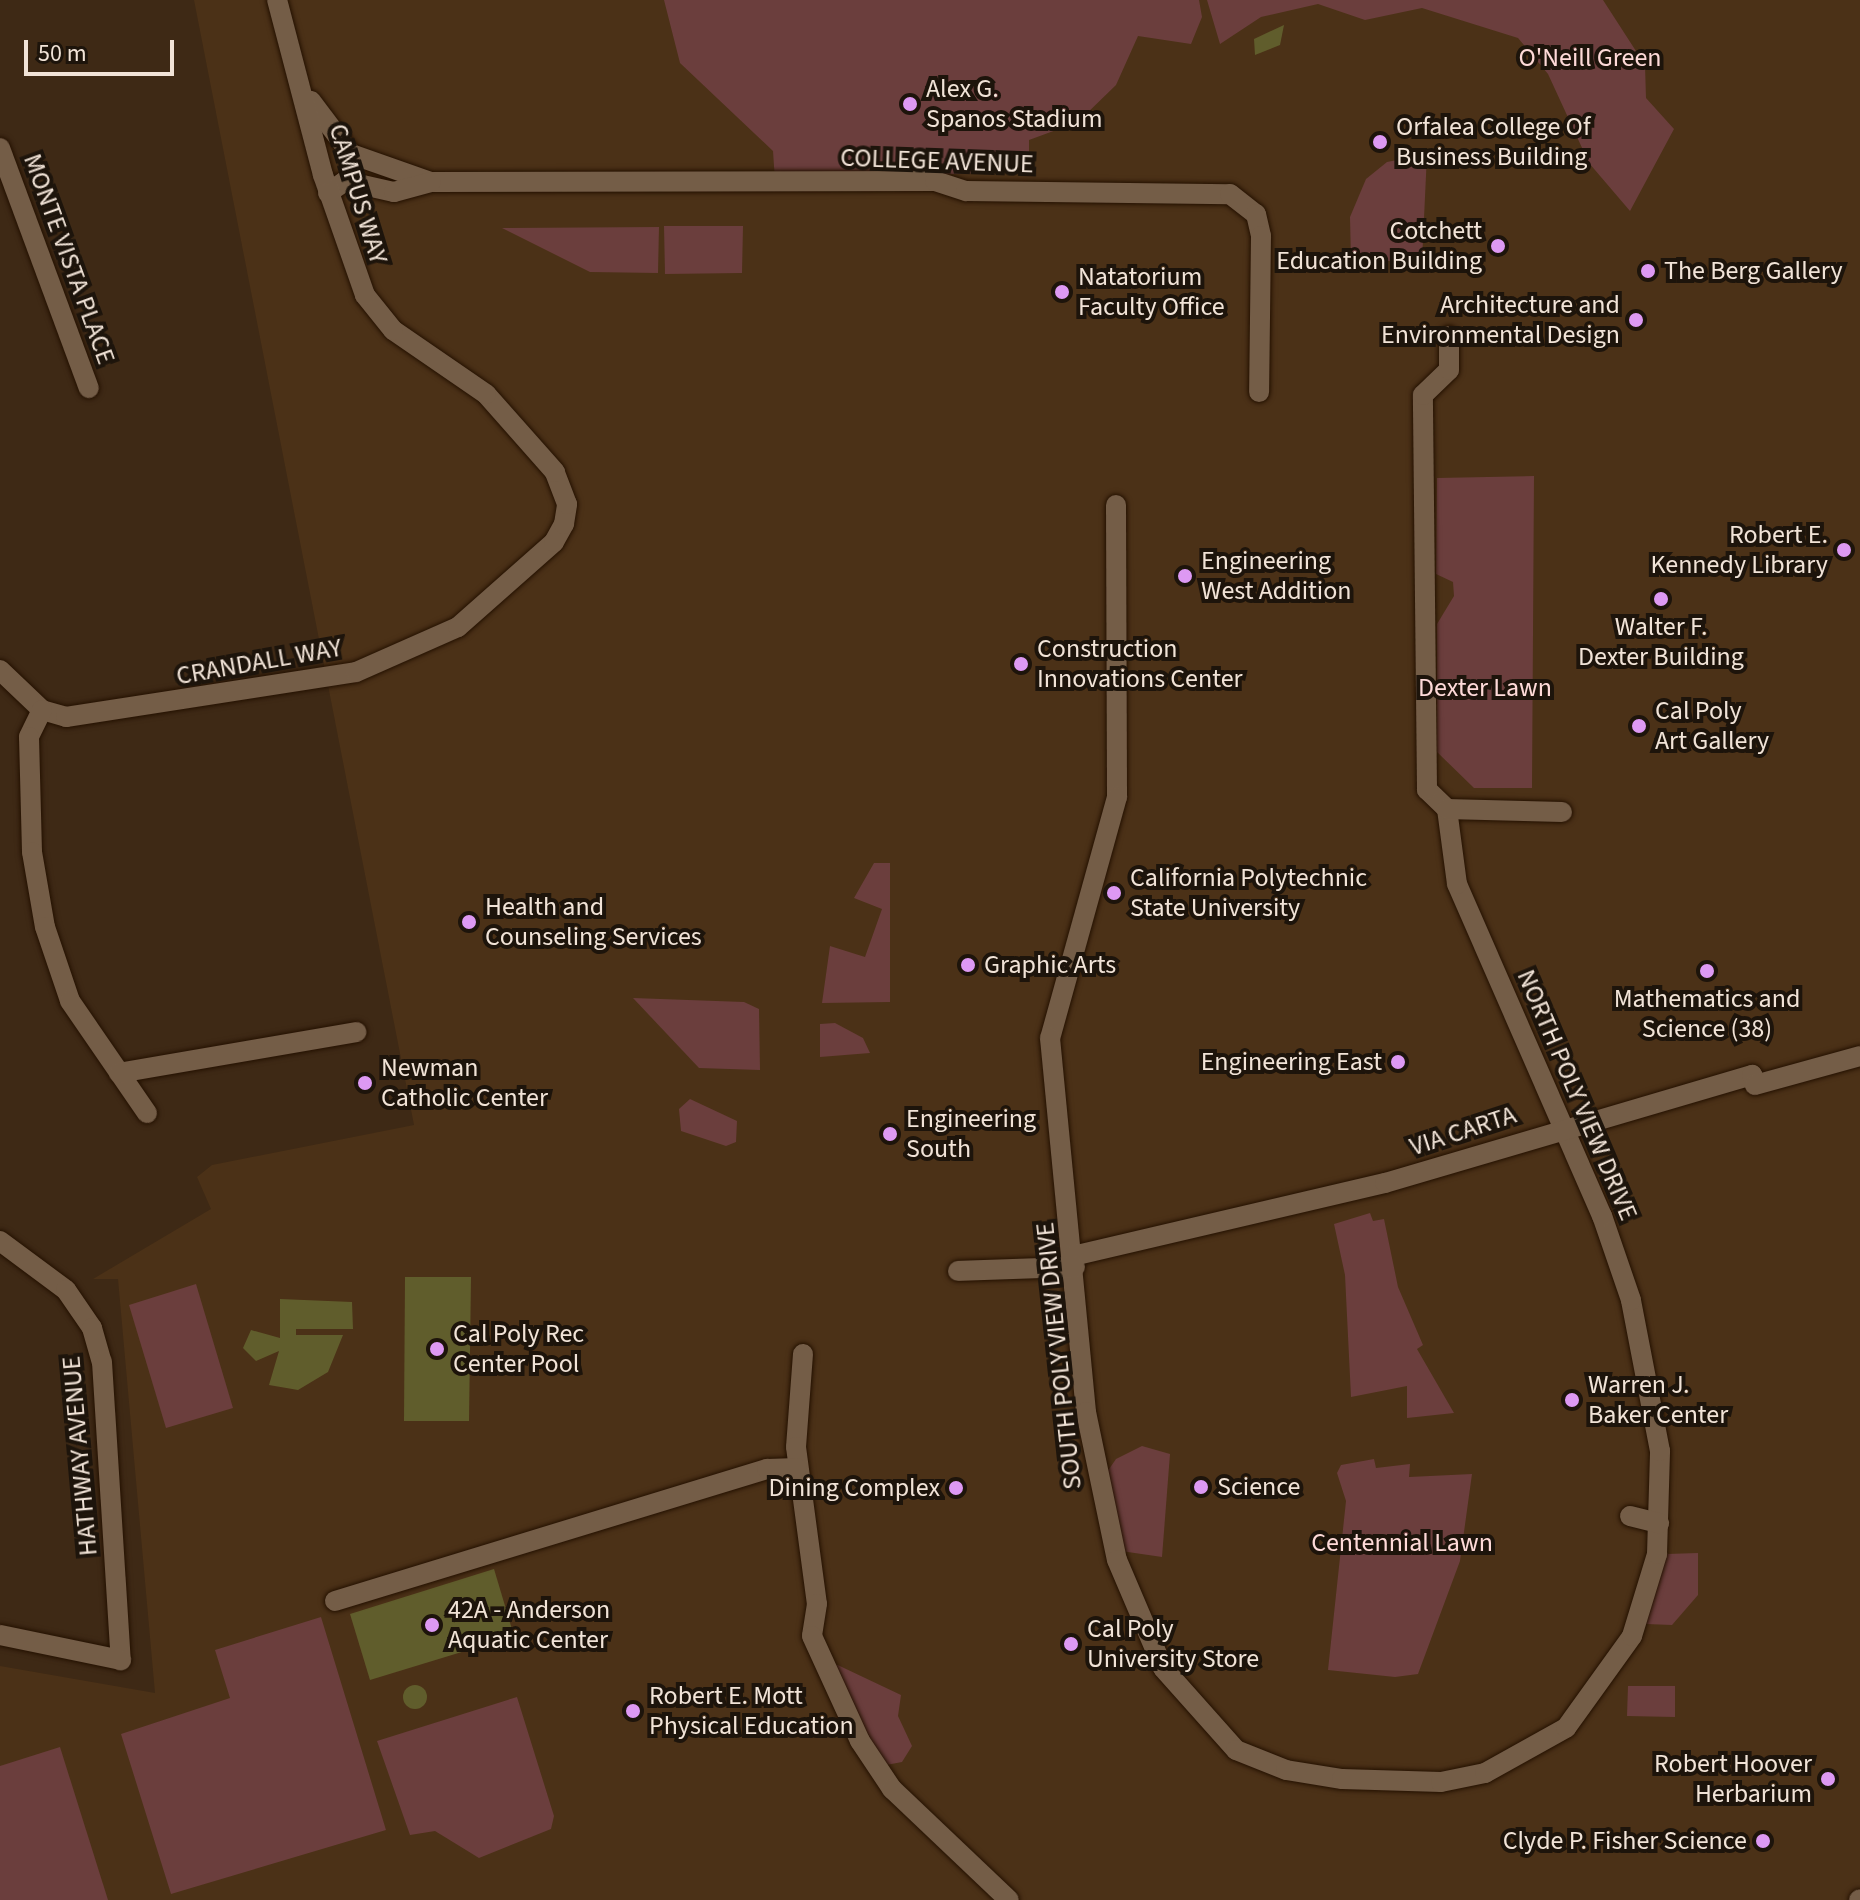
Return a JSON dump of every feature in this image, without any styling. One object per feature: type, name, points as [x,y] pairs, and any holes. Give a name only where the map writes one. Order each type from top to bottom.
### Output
[{"type":"street","name":"CAMPUS WAY","points":[[277,0],[328,193],[365,295],[393,330],[486,394]]},
{"type":"street","name":"COLLEGE AVENUE","points":[[295,69],[322,123],[351,154],[431,182]]},
{"type":"street","name":"MONTE VISTA PLACE","points":[[0,148],[89,388]]},
{"type":"street","name":"COLLEGE AVENUE","points":[[328,193],[345,181],[394,192],[431,182],[935,181],[966,191],[1230,194],[1256,214],[1261,236],[1259,392]]},
{"type":"street","name":"NORTH POLY VIEW DRIVE","points":[[1449,336],[1449,370],[1423,395],[1427,790],[1447,809],[1457,884],[1565,1127],[1631,1300],[1660,1451],[1659,1523],[1647,1598],[1611,1673],[1566,1728],[1503,1766]]},
{"type":"street","name":"CRANDALL WAY","points":[[42,710],[96,716],[335,677],[417,650],[458,627],[554,542],[567,504],[555,472],[486,394]]},
{"type":"street","name":"SOUTH POLY VIEW DRIVE","points":[[1116,505],[1117,797],[1050,1038],[1074,1261],[1086,1412],[1105,1519],[1141,1624],[1200,1718],[1236,1750],[1286,1770],[1342,1779],[1441,1782],[1503,1766]]},
{"type":"street","points":[[0,670],[42,710],[29,737],[32,852],[45,927],[70,1001],[147,1113]]},
{"type":"street","points":[[1447,809],[1562,812]]},
{"type":"street","points":[[119,1073],[356,1032]]},
{"type":"street","name":"VIA CARTA","points":[[958,1271],[1074,1261],[1385,1183],[1565,1127],[1752,1075],[1755,1085],[1860,1056]]},
{"type":"street","name":"HATHWAY AVENUE","points":[[0,1241],[66,1290],[92,1328],[102,1362],[121,1660],[0,1635]]},
{"type":"street","points":[[803,1354],[797,1468],[817,1604],[812,1636],[860,1741],[892,1789],[1009,1900]]},
{"type":"street","points":[[335,1601],[767,1469],[797,1468]]},
{"type":"street","points":[[1630,1516],[1659,1523]]},
{"type":"street","points":[[874,1799],[892,1789]]},
{"type":"shaded area","name":"California Polytechnic State University","points":[[194,0],[1860,0],[1860,1900],[0,1900],[0,1666],[155,1693],[118,1279],[93,1279],[211,1209],[197,1177],[212,1165],[414,1125]]},
{"type":"shaded area","points":[[1284,25],[1280,45],[1255,55],[1254,39]]},
{"type":"shaded area","name":"Cal Poly Rec Center Pool","points":[[405,1277],[471,1277],[469,1421],[404,1421]]},
{"type":"shaded area","points":[[280,1299],[352,1302],[353,1329],[296,1329],[296,1335],[343,1335],[328,1372],[298,1390],[269,1385],[279,1351],[256,1361],[243,1348],[251,1330],[280,1338]]},
{"type":"shaded area","name":"42A - Anderson Aquatic Center","points":[[494,1569],[514,1636],[370,1680],[350,1614]]},
{"type":"shaded area","points":[[415,1685],[424,1688],[427,1697],[424,1706],[415,1709],[406,1706],[403,1697],[406,1688]]},
{"type":"green space","name":"Alex G. Spanos Stadium","points":[[664,0],[1199,0],[1202,17],[1191,44],[1138,36],[1116,85],[1078,122],[1029,140],[1029,171],[775,181],[773,151],[680,63]]},
{"type":"green space","name":"O'Neill Green","points":[[1207,0],[1603,0],[1645,65],[1646,98],[1674,129],[1630,211],[1589,163],[1548,74],[1518,38],[1422,8],[1365,20],[1318,4],[1261,17],[1220,44]]},
{"type":"green space","points":[[1427,154],[1422,261],[1351,261],[1350,217],[1366,179],[1387,162]]},
{"type":"green space","points":[[664,226],[743,226],[742,273],[665,274]]},
{"type":"green space","points":[[659,227],[658,273],[590,272],[502,228]]},
{"type":"green space","name":"Dexter Lawn","points":[[1534,476],[1532,788],[1474,788],[1437,752],[1437,624],[1454,596],[1453,582],[1436,574],[1437,478]]},
{"type":"green space","points":[[874,863],[890,863],[890,1002],[822,1003],[830,946],[865,957],[882,909],[854,898]]},
{"type":"green space","points":[[633,998],[744,1002],[759,1009],[760,1070],[699,1068]]},
{"type":"green space","points":[[835,1023],[863,1038],[870,1053],[820,1057],[820,1024]]},
{"type":"green space","points":[[690,1099],[737,1121],[736,1142],[726,1146],[681,1131],[679,1109]]},
{"type":"green space","points":[[1370,1213],[1373,1221],[1384,1219],[1398,1287],[1423,1345],[1417,1349],[1454,1413],[1407,1418],[1407,1386],[1351,1397],[1345,1275],[1334,1224]]},
{"type":"green space","points":[[196,1284],[233,1408],[166,1428],[129,1305]]},
{"type":"green space","points":[[1142,1446],[1170,1454],[1162,1557],[1121,1551],[1103,1478],[1116,1459]]},
{"type":"green space","name":"Centennial Lawn","points":[[1374,1459],[1376,1468],[1410,1464],[1409,1477],[1472,1474],[1460,1561],[1418,1674],[1395,1677],[1328,1670],[1346,1501],[1337,1473],[1341,1465]]},
{"type":"green space","points":[[1698,1553],[1698,1595],[1672,1625],[1646,1624],[1667,1554]]},
{"type":"green space","points":[[321,1617],[386,1830],[171,1894],[121,1734],[230,1698],[215,1650]]},
{"type":"green space","points":[[825,1659],[901,1695],[898,1716],[912,1746],[902,1762],[881,1766]]},
{"type":"green space","points":[[1628,1686],[1675,1686],[1675,1717],[1627,1716]]},
{"type":"green space","points":[[517,1697],[554,1816],[551,1829],[479,1858],[435,1831],[410,1835],[377,1741]]},
{"type":"green space","points":[[60,1747],[108,1900],[0,1900],[0,1766]]},
{"type":"place","name":"Alex G. Spanos Stadium","points":[[910,104]]},
{"type":"place","name":"Orfalea College Of Business Building","points":[[1380,142]]},
{"type":"place","name":"Cotchett Education Building","points":[[1498,246]]},
{"type":"place","name":"The Berg Gallery","points":[[1648,271]]},
{"type":"place","name":"Natatorium Faculty Office","points":[[1062,292]]},
{"type":"place","name":"Architecture and Environmental Design","points":[[1636,320]]},
{"type":"place","name":"Robert E. Kennedy Library","points":[[1844,550]]},
{"type":"place","name":"Engineering West Addition","points":[[1185,576]]},
{"type":"place","name":"Walter F. Dexter Building","points":[[1661,599]]},
{"type":"place","name":"Construction Innovations Center","points":[[1021,664]]},
{"type":"place","name":"Cal Poly Art Gallery","points":[[1639,726]]},
{"type":"place","name":"California Polytechnic State University","points":[[1114,893]]},
{"type":"place","name":"Health and Counseling Services","points":[[469,922]]},
{"type":"place","name":"Graphic Arts","points":[[968,965]]},
{"type":"place","name":"Mathematics and Science (38)","points":[[1707,971]]},
{"type":"place","name":"Engineering East","points":[[1398,1062]]},
{"type":"place","name":"Newman Catholic Center","points":[[365,1083]]},
{"type":"place","name":"Engineering South","points":[[890,1134]]},
{"type":"place","name":"Cal Poly Rec Center Pool","points":[[437,1349]]},
{"type":"place","name":"Warren J. Baker Center","points":[[1572,1400]]},
{"type":"place","name":"Science","points":[[1201,1487]]},
{"type":"place","name":"Dining Complex","points":[[956,1488]]},
{"type":"place","name":"42A - Anderson Aquatic Center","points":[[432,1625]]},
{"type":"place","name":"Cal Poly University Store","points":[[1071,1644]]},
{"type":"place","name":"Robert E. Mott Physical Education","points":[[633,1711]]},
{"type":"place","name":"Robert Hoover Herbarium","points":[[1828,1779]]},
{"type":"place","name":"Clyde P. Fisher Science","points":[[1763,1841]]}]
